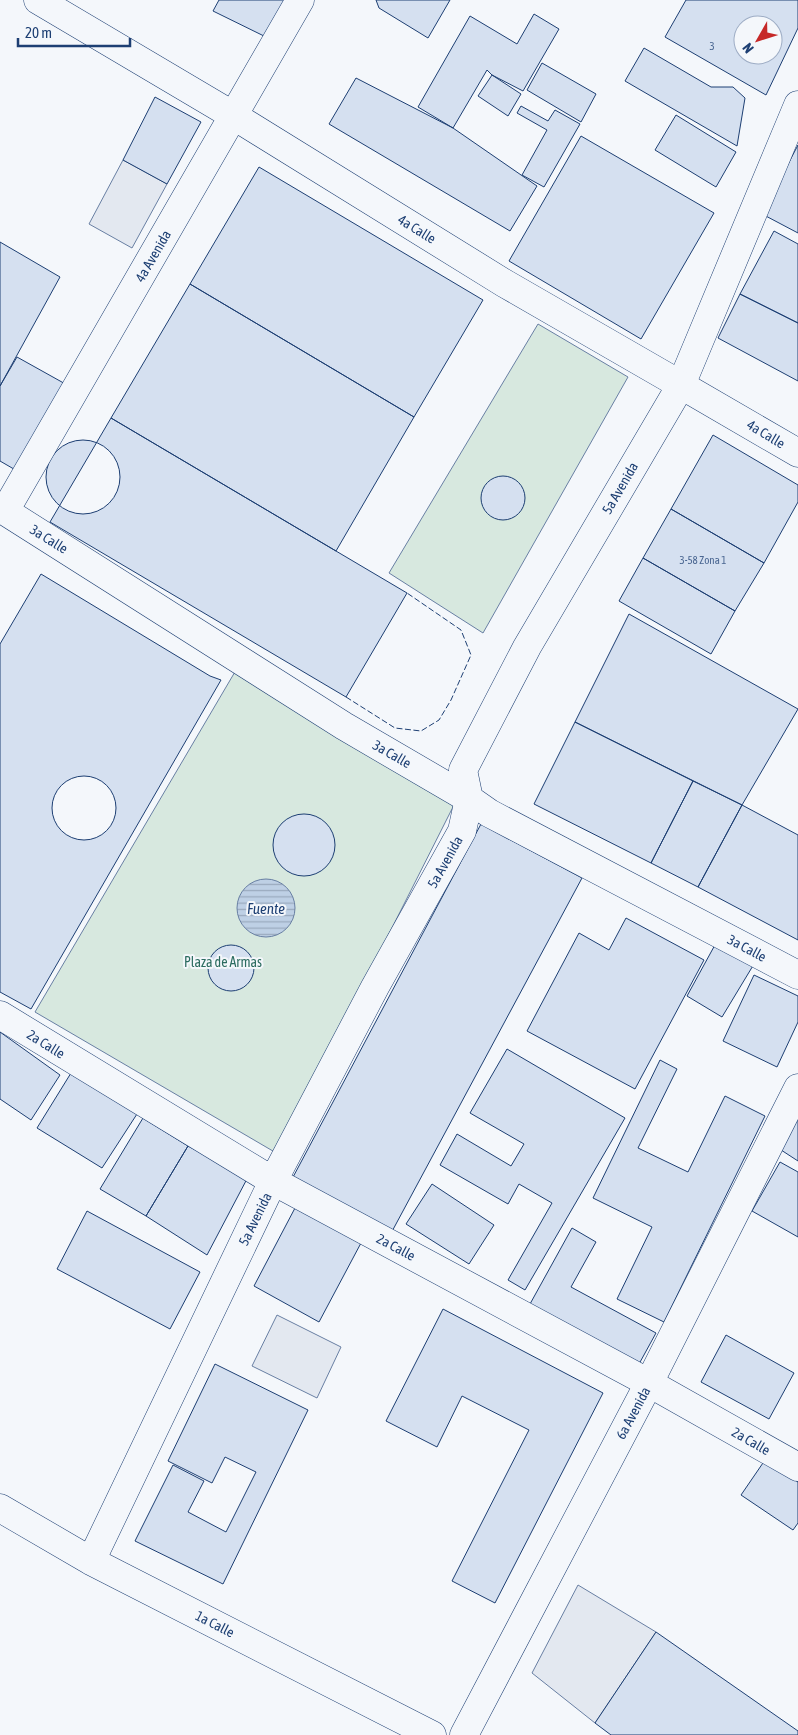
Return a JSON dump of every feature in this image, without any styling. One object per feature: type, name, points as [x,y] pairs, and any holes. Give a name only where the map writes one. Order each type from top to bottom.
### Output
[{"type":"main road","name":"4a Calle","points":[[38,0],[234,116],[504,283],[798,453]]},
{"type":"main road","name":"4a Avenida","points":[[3,509],[300,0]]},
{"type":"main road","name":"5a Avenida","points":[[91,1561],[273,1181],[375,987],[462,831],[469,799],[463,770],[527,647],[680,385],[798,105]]},
{"type":"main road","name":"3a Calle","points":[[3,509],[344,726],[469,799],[489,813],[798,975]]},
{"type":"main road","name":"2a Calle","points":[[0,1016],[273,1181],[649,1383],[798,1467]]},
{"type":"main road","name":"6a Avenida","points":[[464,1735],[649,1383],[798,1088]]},
{"type":"main road","name":"1a Calle","points":[[0,1508],[91,1561],[432,1735]]},
{"type":"green space","points":[[538,324],[628,377],[483,633],[389,573]]},
{"type":"green space","name":"Plaza de Armas","points":[[239,665],[457,799],[278,1154],[35,1012]]},
{"type":"shaded area","points":[[123,160],[167,184],[132,248],[89,224]]},
{"type":"shaded area","points":[[277,1315],[341,1347],[317,1398],[252,1366]]},
{"type":"shaded area","points":[[578,1585],[656,1632],[595,1723],[532,1673]]},
{"type":"water","name":"Fuente","points":[[266,879],[277,881],[290,892],[295,908],[293,919],[282,932],[266,937],[255,935],[242,924],[237,908],[239,897],[250,884]]},
{"type":"building","points":[[219,0],[289,0],[268,38],[213,11]]},
{"type":"building","points":[[376,0],[450,0],[428,38],[379,8]]},
{"type":"building","points":[[686,0],[798,0],[798,28],[783,59],[783,15],[733,15],[733,65],[780,65],[766,95],[665,37]]},
{"type":"building","points":[[534,14],[559,29],[523,91],[492,75],[487,70],[453,128],[418,107],[470,16],[517,44]]},
{"type":"building","points":[[644,48],[711,87],[733,87],[745,98],[737,146],[625,81]]},
{"type":"building","points":[[542,63],[596,94],[581,122],[527,90]]},
{"type":"building","points":[[492,75],[521,94],[508,116],[478,96]]},
{"type":"building","points":[[356,78],[453,128],[537,186],[510,231],[329,124]]},
{"type":"building","points":[[155,97],[201,122],[167,184],[123,160]]},
{"type":"building","points":[[521,106],[548,121],[555,110],[580,124],[544,187],[522,175],[547,130],[517,113]]},
{"type":"building","points":[[676,115],[736,152],[716,187],[655,150]]},
{"type":"building","points":[[581,136],[714,213],[641,339],[509,261]]},
{"type":"building","points":[[798,145],[798,233],[762,214]]},
{"type":"building","points":[[259,167],[483,300],[414,417],[190,284]]},
{"type":"building","points":[[774,231],[798,244],[798,323],[740,294]]},
{"type":"building","points":[[0,242],[60,277],[0,386]]},
{"type":"building","points":[[190,284],[414,417],[336,551],[111,418]]},
{"type":"building","points":[[740,294],[798,323],[798,381],[718,338]]},
{"type":"building","points":[[17,357],[69,386],[19,472],[0,461],[0,386]]},
{"type":"building","points":[[111,418],[407,593],[346,697],[50,522]]},
{"type":"building","points":[[713,435],[798,485],[798,502],[764,563],[671,509]]},
{"type":"building","points":[[83,440],[97,443],[109,451],[117,463],[120,477],[117,491],[109,503],[97,511],[83,514],[69,511],[57,503],[49,491],[46,477],[49,463],[57,451],[69,443]]},
{"type":"building","points":[[503,476],[515,480],[521,486],[525,498],[521,510],[515,516],[503,520],[491,516],[485,510],[481,498],[485,486],[491,480]]},
{"type":"building","points":[[671,509],[764,563],[735,611],[643,558]]},
{"type":"building","points":[[643,558],[735,611],[711,654],[619,601]]},
{"type":"building","points":[[41,574],[210,676],[221,680],[31,1009],[0,992],[0,644]]},
{"type":"building","points":[[629,614],[798,709],[742,805],[575,722]]},
{"type":"building","points":[[575,722],[693,781],[651,863],[534,804]]},
{"type":"building","points":[[78,776],[90,776],[107,785],[114,796],[116,808],[114,820],[107,831],[90,840],[78,840],[66,835],[57,826],[52,814],[52,802],[57,790],[66,781]]},
{"type":"building","points":[[693,781],[742,805],[698,887],[651,863]]},
{"type":"building","points":[[742,805],[798,835],[798,940],[698,887]]},
{"type":"building","points":[[304,814],[316,816],[326,823],[333,833],[335,845],[333,857],[326,867],[316,874],[304,876],[292,874],[282,867],[275,857],[273,845],[275,833],[282,823],[292,816]]},
{"type":"building","points":[[481,824],[582,878],[389,1237],[292,1179]]},
{"type":"building","points":[[626,918],[704,960],[635,1089],[527,1031],[579,933],[609,950]]},
{"type":"building","points":[[716,943],[754,964],[722,1017],[687,996]]},
{"type":"building","points":[[231,945],[244,949],[250,955],[254,968],[250,981],[244,987],[231,991],[218,987],[212,981],[208,968],[212,955],[218,949]]},
{"type":"building","points":[[754,975],[798,996],[798,1022],[777,1067],[723,1041]]},
{"type":"building","points":[[0,1032],[60,1075],[31,1120],[0,1099]]},
{"type":"building","points":[[507,1049],[625,1118],[525,1290],[508,1280],[552,1203],[519,1184],[508,1204],[440,1165],[457,1134],[511,1166],[524,1144],[470,1113]]},
{"type":"building","points":[[660,1060],[677,1069],[638,1148],[688,1172],[725,1096],[765,1116],[664,1322],[617,1299],[652,1227],[593,1198]]},
{"type":"building","points":[[71,1073],[137,1114],[102,1168],[37,1128]]},
{"type":"building","points":[[798,1114],[798,1161],[778,1148]]},
{"type":"building","points":[[143,1118],[188,1146],[146,1216],[100,1189]]},
{"type":"building","points":[[188,1146],[248,1177],[207,1255],[146,1216]]},
{"type":"building","points":[[780,1162],[798,1172],[798,1237],[752,1211]]},
{"type":"building","points":[[432,1184],[494,1225],[469,1264],[406,1224]]},
{"type":"building","points":[[295,1208],[361,1243],[319,1322],[254,1286]]},
{"type":"building","points":[[87,1211],[200,1272],[170,1329],[57,1269]]},
{"type":"building","points":[[572,1228],[596,1242],[571,1287],[656,1333],[639,1364],[530,1304]]},
{"type":"building","points":[[443,1309],[603,1393],[495,1603],[452,1581],[529,1430],[462,1396],[437,1447],[386,1421]]},
{"type":"building","points":[[726,1335],[794,1373],[769,1419],[701,1382]]},
{"type":"building","points":[[215,1364],[308,1410],[223,1584],[135,1541],[173,1465],[204,1481],[188,1512],[226,1532],[256,1472],[225,1457],[212,1483],[168,1461]]},
{"type":"building","points":[[765,1460],[798,1482],[798,1523],[793,1530],[741,1495]]},
{"type":"building","points":[[656,1632],[798,1731],[798,1735],[611,1735],[595,1723]]},
{"type":"fence","points":[[346,697],[395,728],[421,731],[439,720],[451,700],[471,655],[461,630],[407,593]]}]
